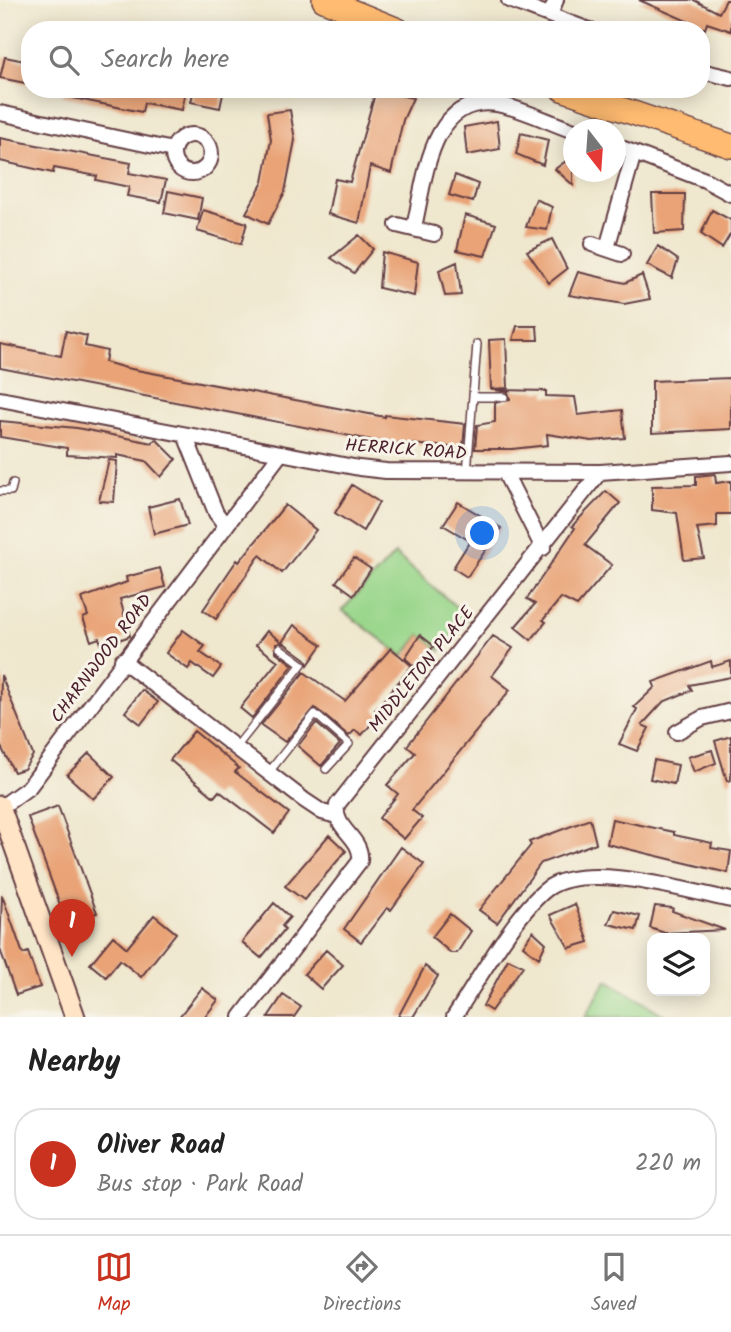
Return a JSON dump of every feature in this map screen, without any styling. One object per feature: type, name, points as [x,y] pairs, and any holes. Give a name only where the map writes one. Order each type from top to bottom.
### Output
[{"type":"main road","points":[[324,0],[376,21]]},
{"type":"main road","points":[[589,98],[731,146]]},
{"type":"street","points":[[509,0],[566,21]]},
{"type":"street","points":[[550,15],[556,0]]},
{"type":"street","points":[[710,73],[731,78]]},
{"type":"street","points":[[414,227],[434,141],[443,125],[457,112],[474,104],[498,104],[563,127]]},
{"type":"street","points":[[0,113],[173,150]]},
{"type":"street","points":[[626,150],[705,180],[731,194]]},
{"type":"street","points":[[607,248],[634,153]]},
{"type":"street","points":[[397,225],[434,234]]},
{"type":"street","points":[[593,244],[622,254]]},
{"type":"street","name":"HERRICK ROAD","points":[[0,400],[359,468],[467,473],[600,472],[731,464]]},
{"type":"street","points":[[185,435],[216,513],[226,526]]},
{"type":"street","name":"CHARNWOOD ROAD","points":[[0,807],[29,788],[122,660],[281,453]]},
{"type":"street","name":"MIDDLETON PLACE","points":[[337,816],[337,805],[543,548],[600,472]]},
{"type":"street","points":[[505,473],[543,548]]},
{"type":"street","points":[[122,660],[304,800],[322,812],[337,816],[361,853],[354,869],[241,1017]]},
{"type":"street","points":[[677,732],[702,718],[731,711]]},
{"type":"street","points":[[0,807],[74,1017]]},
{"type":"street","points":[[454,1017],[513,928],[549,888],[590,876],[622,878],[731,900]]},
{"type":"lane","points":[[467,473],[477,344]]},
{"type":"lane","points":[[474,397],[504,397]]},
{"type":"lane","points":[[0,491],[11,491],[13,483]]},
{"type":"lane","points":[[237,746],[302,664],[280,648]]},
{"type":"lane","points":[[269,772],[315,714],[349,744],[326,769]]},
{"type":"green space","points":[[395,554],[468,617],[441,651],[420,635],[403,656],[342,610]]},
{"type":"green space","points":[[607,980],[667,1017],[585,1017]]},
{"type":"building","points":[[639,0],[694,0],[719,13],[726,0],[731,0],[731,31],[710,24],[710,21],[687,21]]},
{"type":"building","points":[[5,57],[21,60],[21,82],[0,78]]},
{"type":"building","points":[[73,98],[184,98],[182,110],[144,103],[142,112]]},
{"type":"building","points":[[192,98],[222,98],[220,108],[191,102]]},
{"type":"building","points":[[374,98],[413,98],[403,120],[391,173],[370,166],[359,223],[328,214],[335,179],[350,182]]},
{"type":"building","points":[[290,110],[295,140],[285,192],[268,224],[246,213],[263,182],[271,140],[267,113]]},
{"type":"building","points":[[497,121],[500,149],[467,155],[464,127]]},
{"type":"building","points":[[521,133],[548,140],[543,165],[516,154]]},
{"type":"building","points":[[0,138],[131,163],[129,173],[166,180],[161,202],[127,196],[129,187],[96,180],[97,176],[54,168],[53,173],[0,161]]},
{"type":"building","points":[[563,163],[563,176],[555,169]]},
{"type":"building","points":[[455,175],[478,184],[473,202],[449,195]]},
{"type":"building","points":[[168,191],[202,198],[198,220],[164,213]]},
{"type":"building","points":[[652,194],[685,194],[684,231],[654,233]]},
{"type":"building","points":[[536,199],[552,207],[547,230],[526,227]]},
{"type":"building","points":[[203,210],[247,223],[241,244],[197,231]]},
{"type":"building","points":[[712,210],[731,220],[731,233],[722,248],[701,234]]},
{"type":"building","points":[[465,215],[496,224],[485,256],[457,250]]},
{"type":"building","points":[[359,235],[373,249],[354,273],[331,258]]},
{"type":"building","points":[[552,239],[567,269],[549,283],[527,251]]},
{"type":"building","points":[[658,246],[678,260],[672,278],[647,265]]},
{"type":"building","points":[[382,252],[418,262],[414,296],[379,288]]},
{"type":"building","points":[[457,262],[461,295],[445,296],[439,270]]},
{"type":"building","points":[[578,272],[625,283],[642,275],[650,299],[624,304],[569,295]]},
{"type":"building","points":[[517,326],[537,326],[538,340],[513,340]]},
{"type":"building","points":[[66,331],[87,336],[85,346],[107,351],[105,362],[126,368],[385,417],[465,424],[463,448],[381,442],[0,368],[0,344],[61,356]]},
{"type":"building","points":[[506,339],[508,388],[491,389],[489,340]]},
{"type":"building","points":[[731,378],[731,429],[652,433],[652,381]]},
{"type":"building","points":[[495,390],[546,391],[546,396],[575,397],[578,415],[622,410],[625,438],[592,441],[547,434],[548,445],[475,449],[477,425],[495,422],[495,403],[510,399],[508,392]]},
{"type":"building","points":[[0,421],[77,428],[152,443],[156,439],[176,459],[161,477],[146,461],[117,455],[117,458],[67,455],[67,448],[0,437]]},
{"type":"building","points":[[109,460],[117,461],[114,502],[99,501]]},
{"type":"building","points":[[715,474],[716,483],[731,481],[731,514],[717,514],[717,526],[697,528],[704,558],[684,560],[677,513],[652,510],[652,486],[696,485],[696,476]]},
{"type":"building","points":[[352,485],[379,502],[363,531],[335,513]]},
{"type":"building","points":[[606,491],[620,503],[585,545],[612,565],[577,606],[561,598],[531,640],[515,627],[535,604],[527,599],[575,528],[572,526]]},
{"type":"building","points":[[180,499],[188,525],[154,534],[148,507]]},
{"type":"building","points":[[458,502],[501,528],[467,577],[453,568],[470,541],[443,525]]},
{"type":"building","points":[[285,505],[316,530],[282,573],[260,555],[216,619],[203,610],[237,560],[239,562]]},
{"type":"building","points":[[354,558],[371,569],[354,595],[336,582]]},
{"type":"building","points":[[160,568],[165,587],[120,599],[130,636],[102,646],[99,638],[91,641],[83,618],[88,616],[82,598],[127,582],[126,577]]},
{"type":"building","points":[[294,625],[322,645],[308,665],[306,659],[284,643],[276,644],[276,652],[293,665],[252,718],[240,708],[278,661],[256,645],[267,631],[282,642]]},
{"type":"building","points":[[183,630],[205,646],[200,652],[221,667],[213,678],[192,663],[188,669],[166,653]]},
{"type":"building","points":[[420,635],[434,646],[416,668],[405,658]]},
{"type":"building","points":[[493,636],[513,648],[492,676],[510,690],[412,810],[422,818],[404,839],[379,818],[398,794],[387,785],[415,753],[407,746]]},
{"type":"building","points":[[391,648],[412,666],[375,710],[380,714],[362,735],[355,730],[349,736],[315,708],[285,742],[261,725],[304,672],[345,701]]},
{"type":"building","points":[[711,661],[712,667],[731,661],[731,677],[689,685],[692,690],[663,702],[642,725],[649,728],[637,751],[619,744],[637,709],[634,707],[655,687],[653,682]]},
{"type":"building","points":[[1,675],[33,755],[24,769],[14,772],[0,745]]},
{"type":"building","points":[[142,690],[158,702],[141,724],[125,712]]},
{"type":"building","points":[[316,723],[340,744],[321,766],[298,746]]},
{"type":"building","points":[[194,731],[239,768],[235,772],[289,813],[274,833],[219,791],[214,797],[170,760]]},
{"type":"building","points":[[731,736],[731,780],[727,781],[715,741]]},
{"type":"building","points":[[712,750],[716,763],[694,772],[688,757]]},
{"type":"building","points":[[89,753],[114,777],[93,799],[67,775]]},
{"type":"building","points":[[654,760],[678,765],[674,784],[650,779]]},
{"type":"building","points":[[58,806],[97,913],[67,924],[28,817]]},
{"type":"building","points":[[590,819],[596,843],[541,863],[497,923],[479,910],[531,845],[529,842]]},
{"type":"building","points":[[612,819],[674,832],[674,835],[712,843],[711,848],[731,851],[728,873],[607,844]]},
{"type":"building","points":[[329,835],[346,851],[304,900],[285,886]]},
{"type":"building","points":[[401,847],[424,864],[391,910],[387,908],[361,942],[344,929]]},
{"type":"building","points":[[2,895],[23,954],[28,952],[40,987],[16,995],[0,949]]},
{"type":"building","points":[[274,903],[290,917],[282,926],[285,929],[261,958],[242,942]]},
{"type":"building","points":[[575,904],[589,942],[569,948],[550,915]]},
{"type":"building","points":[[655,906],[673,908],[672,911],[725,930],[665,933],[650,928]]},
{"type":"building","points":[[614,910],[640,916],[636,930],[608,924]]},
{"type":"building","points":[[450,914],[471,931],[457,953],[451,953],[432,937]]},
{"type":"building","points":[[154,915],[176,933],[141,977],[120,960],[106,977],[90,964],[113,936],[127,948]]},
{"type":"building","points":[[533,931],[546,943],[539,958],[523,946]]},
{"type":"building","points":[[326,950],[343,965],[321,989],[304,974]]},
{"type":"building","points":[[508,959],[523,966],[491,1011],[483,1006]]},
{"type":"building","points":[[425,966],[438,976],[413,1017],[398,1017]]},
{"type":"building","points":[[202,988],[218,1000],[205,1017],[179,1017]]},
{"type":"building","points":[[283,995],[301,1007],[294,1017],[268,1017]]},
{"type":"place","name":"Oliver Road","points":[[72,957]]}]
